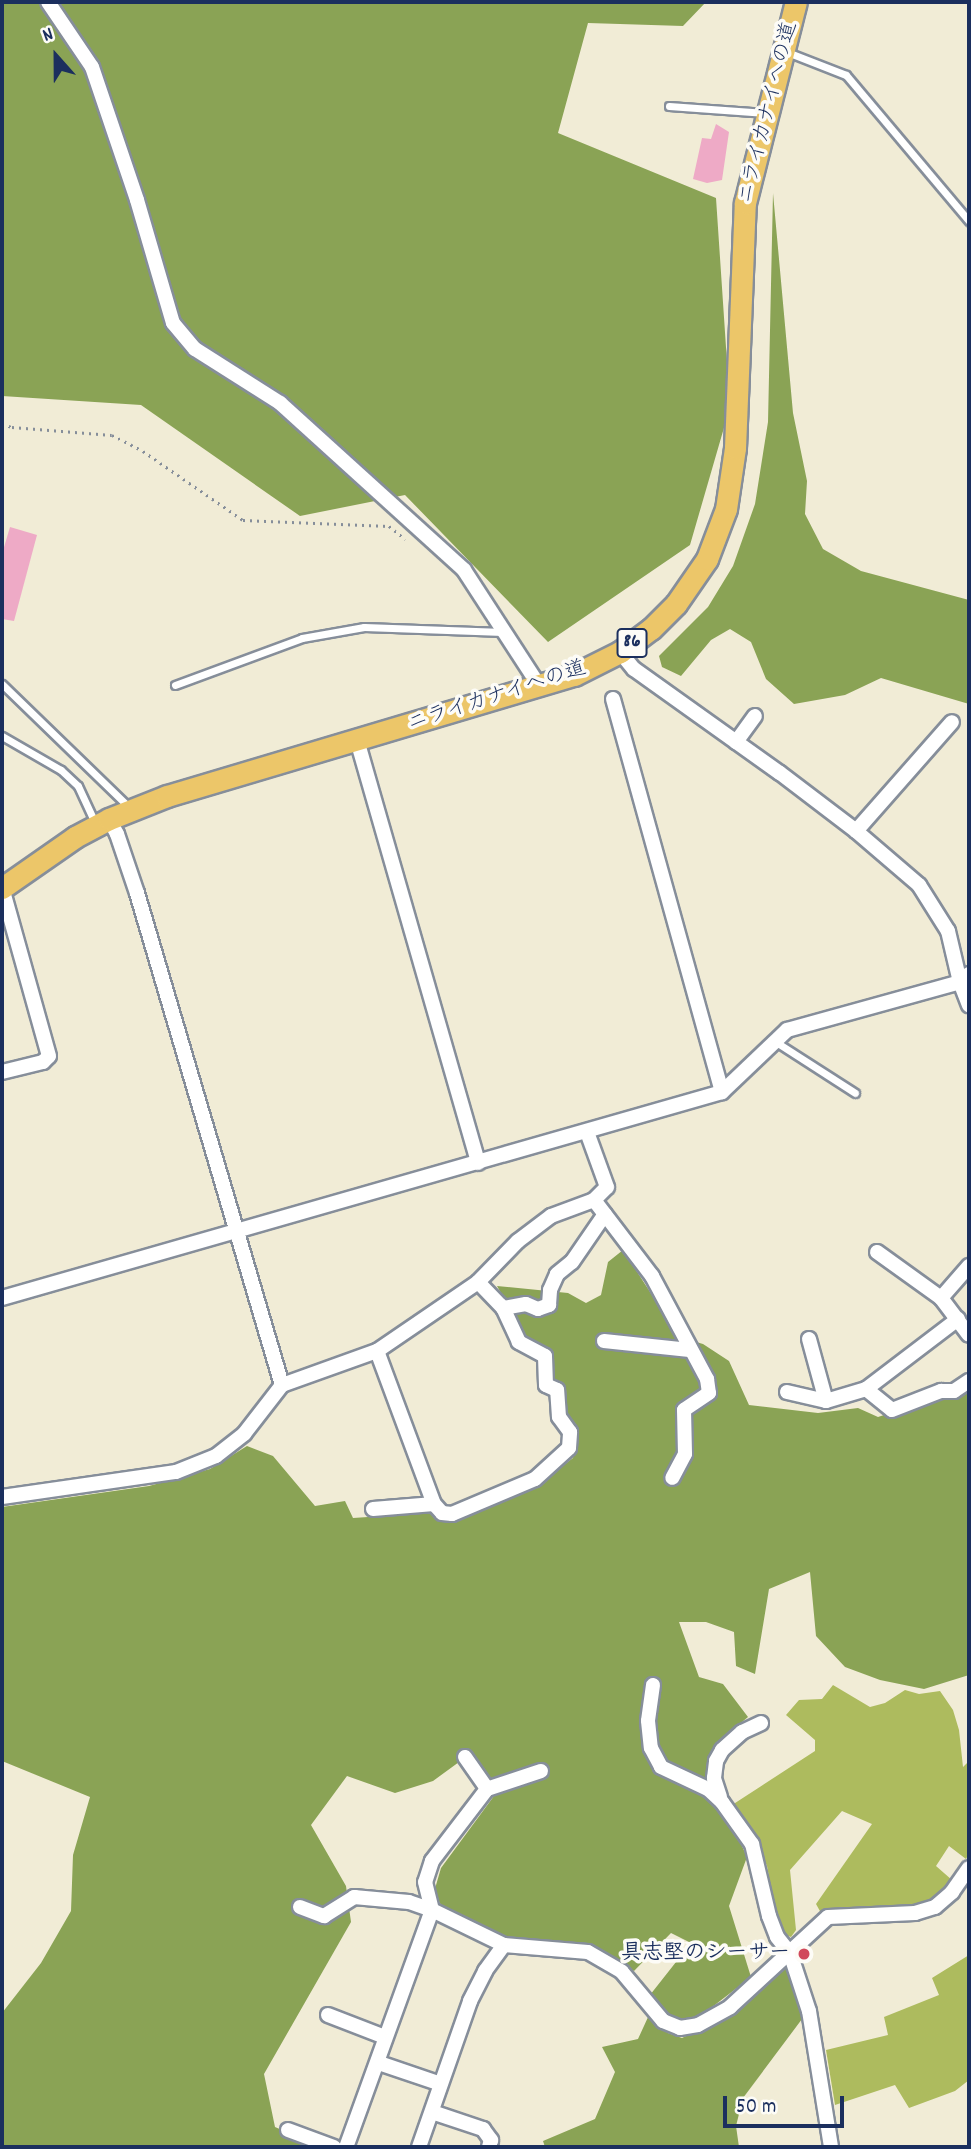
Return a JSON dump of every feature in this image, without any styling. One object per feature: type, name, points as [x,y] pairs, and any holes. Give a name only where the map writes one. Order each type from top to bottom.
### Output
[{"type":"main road","name":"ニライカナイへの道","points":[[2,888],[102,822],[132,810],[203,784],[574,675],[620,652],[651,629],[683,594],[706,559],[726,509],[735,448],[745,203],[796,2]]},
{"type":"street","points":[[48,2],[92,67],[137,200],[173,323],[195,349],[280,404],[464,570],[540,687]]},
{"type":"street","points":[[620,652],[634,669],[856,831],[919,885],[936,907],[948,931],[965,978],[969,1005]]},
{"type":"street","points":[[613,699],[722,1092]]},
{"type":"street","points":[[736,742],[755,716]]},
{"type":"street","points":[[856,831],[952,722]]},
{"type":"street","points":[[357,740],[478,1163]]},
{"type":"street","points":[[102,822],[117,834],[137,893],[235,1233],[282,1385]]},
{"type":"street","points":[[2,888],[49,1056],[43,1062],[2,1072]]},
{"type":"street","points":[[2,1298],[722,1092],[787,1031],[965,978]]},
{"type":"street","points":[[2,1497],[176,1472],[216,1456],[244,1434],[282,1385],[377,1351],[478,1282],[519,1241],[551,1216],[594,1199],[607,1187],[587,1132]]},
{"type":"street","points":[[594,1199],[652,1276],[707,1378],[709,1393],[684,1410],[685,1454],[672,1478]]},
{"type":"street","points":[[503,1308],[526,1304],[538,1309],[549,1305],[550,1290],[557,1274],[572,1262],[605,1213]]},
{"type":"street","points":[[877,1252],[941,1298],[969,1335]]},
{"type":"street","points":[[941,1298],[969,1266]]},
{"type":"street","points":[[377,1351],[434,1504],[442,1513],[452,1514],[535,1479],[569,1448],[570,1432],[559,1417],[558,1390],[546,1385],[545,1356],[519,1342],[503,1308],[478,1282]]},
{"type":"street","points":[[786,1392],[826,1401],[866,1389],[958,1319]]},
{"type":"street","points":[[809,1339],[826,1401]]},
{"type":"street","points":[[604,1341],[690,1350]]},
{"type":"street","points":[[866,1389],[892,1410],[941,1391],[954,1391],[969,1381]]},
{"type":"street","points":[[373,1509],[434,1504]]},
{"type":"street","points":[[653,1685],[648,1721],[651,1748],[661,1767],[708,1789],[722,1802],[751,1844],[769,1916],[777,1937],[790,1952],[809,2011],[831,2147]]},
{"type":"street","points":[[722,1802],[714,1778],[716,1762],[722,1750],[742,1732],[761,1723]]},
{"type":"street","points":[[465,1757],[487,1789]]},
{"type":"street","points":[[346,2147],[379,2063],[384,2037],[432,1910],[425,1882],[432,1861],[487,1789],[541,1771]]},
{"type":"street","points":[[300,1907],[324,1916],[354,1897],[409,1902],[432,1910],[504,1945],[588,1952],[622,1972],[663,2021],[680,2028],[698,2025],[730,2007],[807,1933],[828,1917],[915,1913],[935,1907],[952,1892],[969,1868]]},
{"type":"street","points":[[419,2147],[470,2001],[485,1971],[504,1945]]},
{"type":"street","points":[[328,2015],[384,2037]]},
{"type":"street","points":[[379,2063],[441,2084]]},
{"type":"street","points":[[432,2112],[483,2129],[491,2140],[489,2147]]},
{"type":"street","points":[[288,2130],[334,2147]]},
{"type":"lane","points":[[782,51],[846,75],[969,221]]},
{"type":"lane","points":[[670,106],[767,113]]},
{"type":"lane","points":[[174,685],[302,638],[364,627],[504,632]]},
{"type":"lane","points":[[2,684],[132,810]]},
{"type":"lane","points":[[2,736],[61,770],[78,786],[102,822]]},
{"type":"lane","points":[[775,1041],[855,1093]]},
{"type":"path","points":[[2,424],[112,435],[143,451],[243,520],[389,526],[409,542]]},
{"type":"green space","points":[[2,2],[706,2],[683,26],[588,23],[558,133],[716,198],[730,407],[690,545],[548,642],[405,495],[300,516],[141,405],[2,396]]},
{"type":"green space","points":[[773,193],[793,413],[807,481],[805,514],[823,549],[861,571],[969,600],[969,704],[881,678],[845,695],[794,704],[766,679],[751,642],[730,629],[711,640],[681,676],[662,667],[659,656],[708,607],[733,566],[755,504],[768,422]]},
{"type":"green space","points":[[623,1250],[679,1337],[703,1344],[729,1361],[749,1405],[818,1413],[858,1408],[878,1417],[969,1387],[969,1675],[924,1689],[880,1680],[845,1667],[816,1636],[810,1572],[769,1589],[755,1674],[736,1666],[734,1632],[706,1622],[679,1622],[699,1677],[723,1684],[748,1717],[724,1737],[706,1766],[707,1784],[718,1811],[735,1831],[747,1857],[729,1906],[751,1977],[698,2018],[678,2020],[662,2011],[650,1995],[691,1943],[671,1933],[634,1971],[589,1945],[509,1939],[442,1907],[434,1892],[441,1868],[494,1796],[470,1754],[433,1781],[395,1793],[347,1776],[311,1825],[346,1886],[351,1922],[264,2074],[275,2127],[322,2147],[2,2147],[2,2013],[41,1963],[71,1911],[73,1855],[90,1797],[2,1761],[2,1507],[149,1486],[210,1469],[247,1446],[273,1456],[315,1506],[345,1501],[353,1518],[428,1513],[450,1522],[537,1485],[573,1458],[577,1433],[567,1418],[566,1389],[554,1381],[551,1355],[526,1338],[497,1286],[568,1293],[586,1303],[601,1295],[608,1262]]},
{"type":"green space","points":[[833,1685],[870,1707],[885,1703],[905,1690],[919,1694],[940,1691],[953,1710],[959,1730],[963,1767],[969,1761],[969,1853],[966,1859],[949,1846],[936,1866],[952,1880],[933,1902],[915,1909],[842,1907],[821,1913],[816,1904],[872,1824],[842,1811],[790,1870],[796,1930],[791,1937],[785,1935],[775,1910],[767,1866],[754,1836],[732,1805],[815,1751],[815,1740],[786,1715],[799,1700],[822,1699]]},
{"type":"green space","points":[[969,1955],[969,2080],[955,2091],[909,2108],[895,2085],[835,2105],[826,2050],[888,2035],[884,2017],[939,1995],[932,1978]]},
{"type":"green space","points":[[788,1966],[805,2015],[743,2098],[736,2126],[739,2147],[545,2147],[543,2141],[595,2119],[615,2072],[602,2047],[638,2039],[649,2015],[668,2033],[682,2038],[728,2015]]},
{"type":"building","points":[[716,124],[729,132],[722,180],[707,183],[693,179],[702,138],[711,139]]},
{"type":"building","points":[[10,527],[37,535],[14,621],[2,619],[2,554]]},
{"type":"place","name":"具志堅のシーサー","points":[[804,1954]]}]
